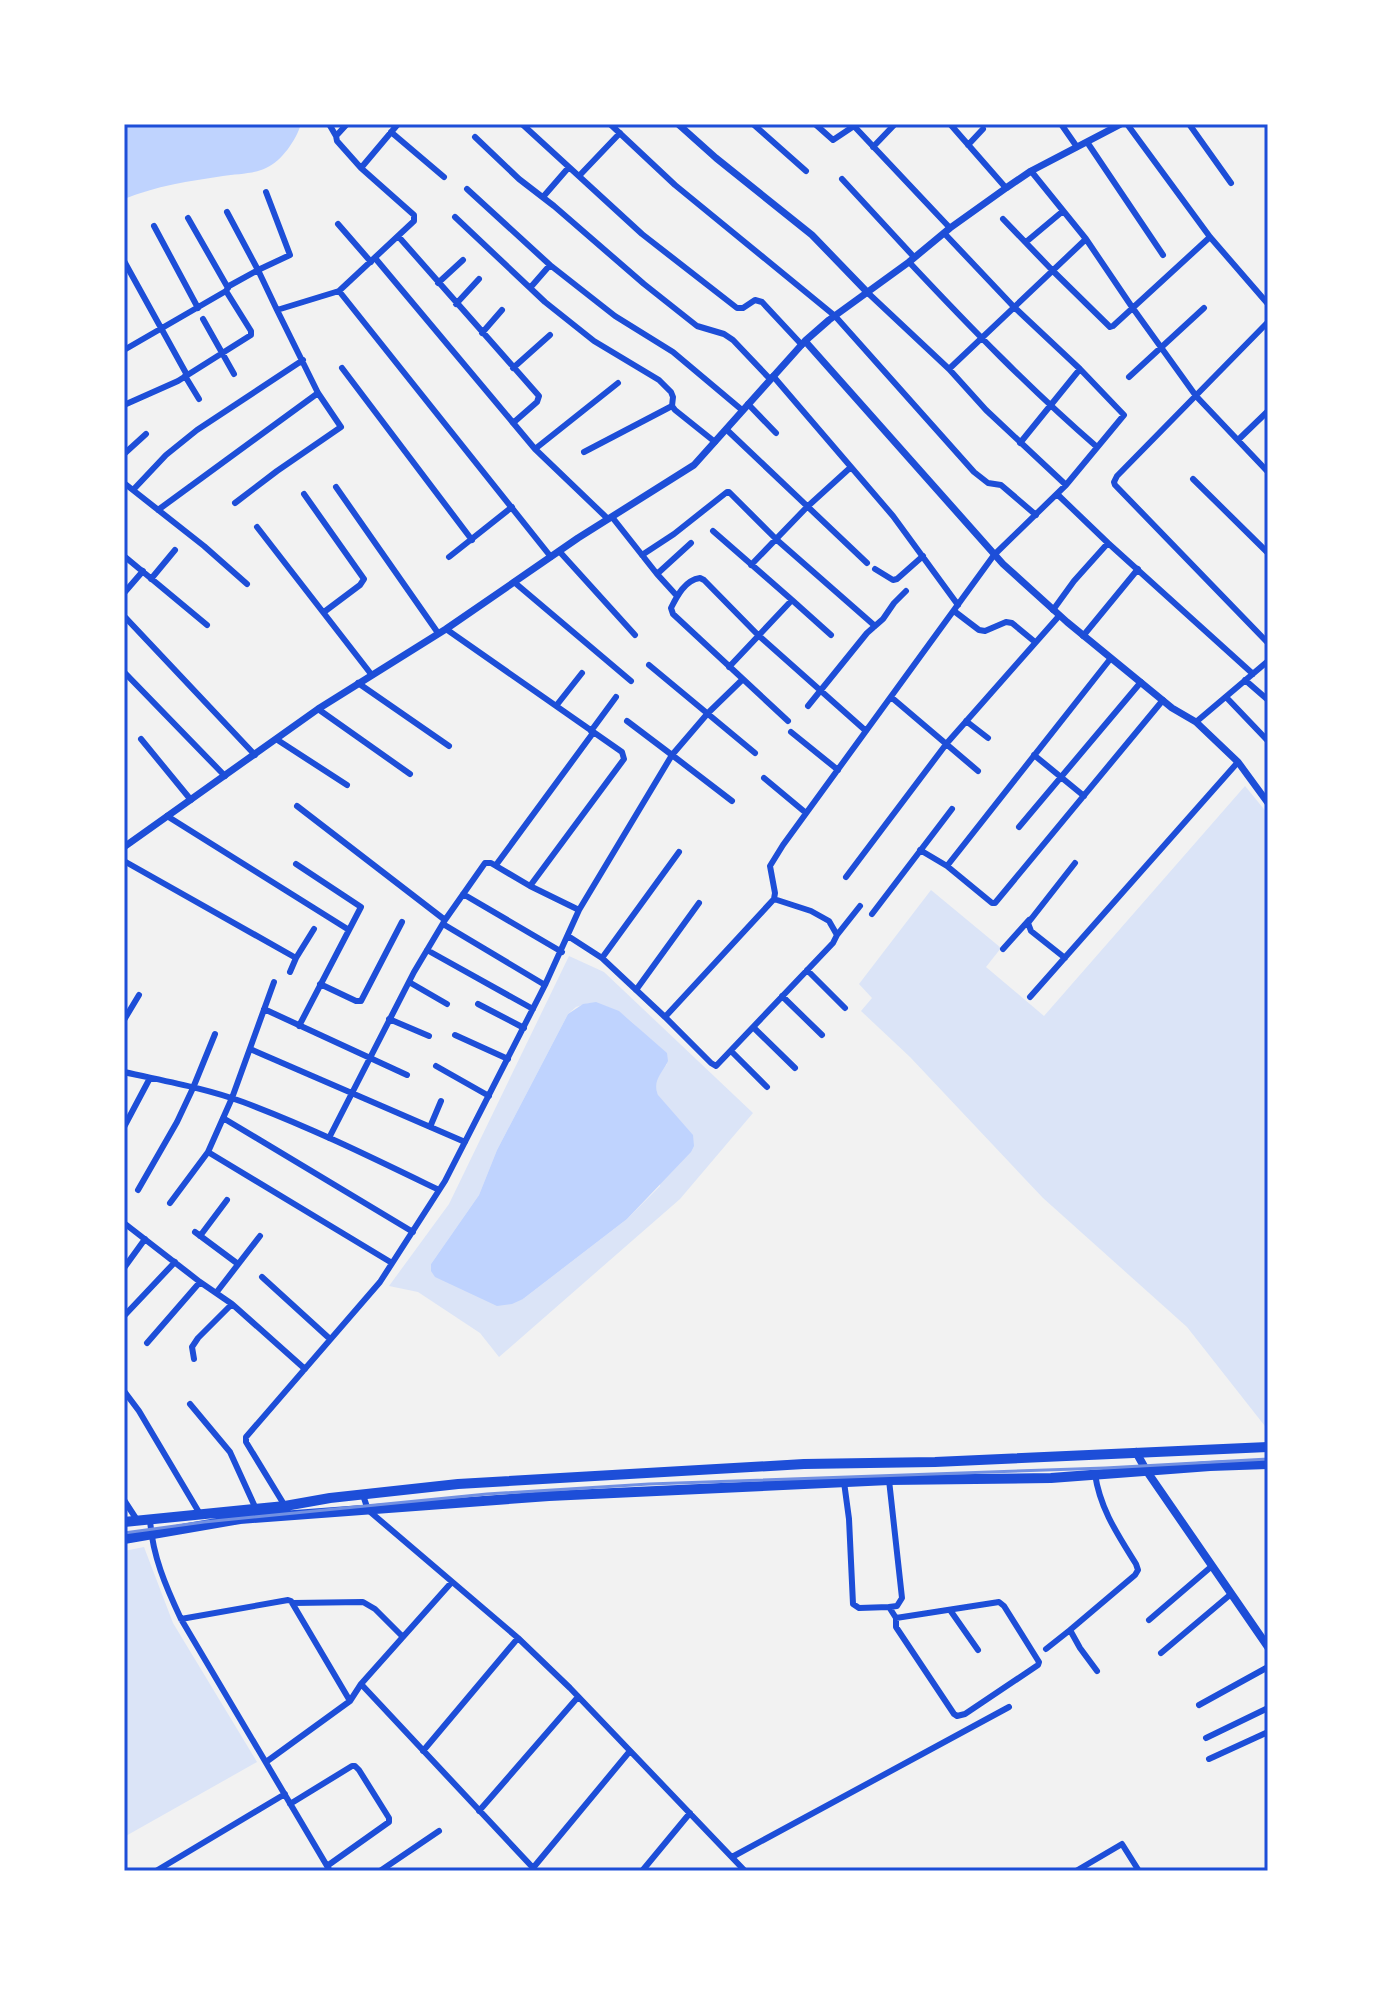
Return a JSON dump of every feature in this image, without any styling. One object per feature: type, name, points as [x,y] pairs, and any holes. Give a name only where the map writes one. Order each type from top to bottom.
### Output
[{"type":"highway","points":[[124,1522],[458,1484],[804,1464],[935,1462],[1268,1447]]},
{"type":"highway","points":[[124,1539],[240,1519],[549,1496],[889,1480],[1051,1478],[1268,1464]]},
{"type":"main road","points":[[1136,1452],[1268,1647]]},
{"type":"street","points":[[277,310],[339,291],[414,221],[414,215],[361,168],[337,141],[329,124]]},
{"type":"street","points":[[336,136],[347,124]]},
{"type":"street","points":[[361,168],[398,124]]},
{"type":"street","points":[[522,124],[642,234],[737,308],[743,308],[755,300],[762,302],[803,343],[994,555],[1083,636],[1163,700],[1196,722],[1238,762],[1268,803]]},
{"type":"street","points":[[610,124],[675,185],[835,316],[974,472],[988,483],[1001,485],[1036,515]]},
{"type":"street","points":[[678,124],[812,235],[949,369],[986,410],[1066,485]]},
{"type":"street","points":[[753,124],[806,171]]},
{"type":"street","points":[[665,1017],[774,899],[770,866],[778,852],[994,555],[1066,485],[1124,415],[1014,307],[853,125],[833,140],[815,124]]},
{"type":"street","points":[[873,147],[895,124]]},
{"type":"street","points":[[951,124],[1006,188]]},
{"type":"street","points":[[1061,124],[1077,147]]},
{"type":"street","points":[[124,847],[318,709],[446,629],[559,551],[694,465],[803,343],[835,316],[1031,171],[1124,124],[1210,237],[1268,304]]},
{"type":"street","points":[[1189,124],[1231,183]]},
{"type":"street","points":[[968,145],[983,129]]},
{"type":"street","points":[[391,132],[444,177]]},
{"type":"street","points":[[579,176],[620,133]]},
{"type":"street","points":[[475,137],[519,179],[644,284],[697,326],[733,340],[772,378],[893,516],[956,608],[979,630],[985,631],[1002,622],[1012,623],[1035,642]]},
{"type":"street","points":[[1087,142],[1163,255]]},
{"type":"street","points":[[543,197],[569,167]]},
{"type":"street","points":[[1031,171],[1086,239],[1196,396],[1268,472]]},
{"type":"street","points":[[842,179],[981,338],[1097,447]]},
{"type":"street","points":[[467,189],[550,265],[615,316],[673,352],[776,433]]},
{"type":"street","points":[[124,350],[258,270],[290,255],[266,192]]},
{"type":"street","points":[[1026,242],[1063,211]]},
{"type":"street","points":[[227,212],[318,393],[341,427],[235,503]]},
{"type":"street","points":[[455,217],[530,288],[594,341],[659,380],[671,392],[672,406]]},
{"type":"street","points":[[124,405],[186,375],[252,333],[188,218]]},
{"type":"street","points":[[1003,219],[1110,327],[1210,237]]},
{"type":"street","points":[[338,224],[373,260],[535,449],[610,518],[677,596]]},
{"type":"street","points":[[154,226],[198,308]]},
{"type":"street","points":[[398,236],[539,396],[539,400],[513,423]]},
{"type":"street","points":[[949,369],[1086,239]]},
{"type":"street","points":[[438,283],[463,260]]},
{"type":"street","points":[[124,261],[199,399]]},
{"type":"street","points":[[530,288],[550,265]]},
{"type":"street","points":[[456,304],[479,279]]},
{"type":"street","points":[[339,291],[551,557]]},
{"type":"street","points":[[1129,377],[1204,308]]},
{"type":"street","points":[[482,333],[502,310]]},
{"type":"street","points":[[203,319],[234,374]]},
{"type":"street","points":[[1268,322],[1117,476],[1115,485],[1268,643]]},
{"type":"street","points":[[513,368],[550,335]]},
{"type":"street","points":[[133,490],[166,455],[197,430],[303,360]]},
{"type":"street","points":[[342,368],[472,540]]},
{"type":"street","points":[[1020,443],[1080,369]]},
{"type":"street","points":[[535,449],[618,383]]},
{"type":"street","points":[[158,510],[318,393]]},
{"type":"street","points":[[672,406],[715,442]]},
{"type":"street","points":[[584,452],[672,406]]},
{"type":"street","points":[[1238,440],[1268,411]]},
{"type":"street","points":[[727,430],[867,563]]},
{"type":"street","points":[[124,454],[146,434]]},
{"type":"street","points":[[1262,466],[1268,460]]},
{"type":"street","points":[[751,565],[851,467]]},
{"type":"street","points":[[1193,479],[1268,553]]},
{"type":"street","points":[[124,483],[247,584]]},
{"type":"street","points":[[336,487],[438,633]]},
{"type":"street","points":[[642,555],[728,492],[777,540],[875,626]]},
{"type":"street","points":[[304,494],[364,579],[324,612]]},
{"type":"street","points":[[1057,494],[1253,674]]},
{"type":"street","points":[[449,557],[512,507]]},
{"type":"street","points":[[257,527],[371,674]]},
{"type":"street","points":[[713,531],[831,635]]},
{"type":"street","points":[[657,574],[691,543]]},
{"type":"street","points":[[846,877],[947,743],[1035,642],[1074,581],[1108,543]]},
{"type":"street","points":[[151,579],[175,550]]},
{"type":"street","points":[[559,551],[635,635]]},
{"type":"street","points":[[124,556],[207,625]]},
{"type":"street","points":[[875,569],[893,580],[897,579],[923,556]]},
{"type":"street","points":[[1083,636],[1138,569]]},
{"type":"street","points":[[124,593],[143,571]]},
{"type":"street","points":[[788,721],[673,614],[671,608],[677,596],[692,580],[700,578],[758,635],[866,731]]},
{"type":"street","points":[[514,582],[631,681]]},
{"type":"street","points":[[808,706],[867,633],[906,591]]},
{"type":"street","points":[[729,667],[792,600]]},
{"type":"street","points":[[124,616],[255,755]]},
{"type":"street","points":[[446,629],[622,752],[624,759],[530,886]]},
{"type":"street","points":[[947,866],[1111,658]]},
{"type":"street","points":[[1196,722],[1267,663]]},
{"type":"street","points":[[649,665],[755,753]]},
{"type":"street","points":[[124,672],[225,776]]},
{"type":"street","points":[[556,706],[582,673]]},
{"type":"street","points":[[285,1506],[245,1438],[380,1282],[413,1232],[489,1096],[562,952],[579,910],[672,755],[743,679]]},
{"type":"street","points":[[1245,680],[1268,700]]},
{"type":"street","points":[[1019,827],[1141,682]]},
{"type":"street","points":[[358,683],[449,746]]},
{"type":"street","points":[[496,865],[616,697]]},
{"type":"street","points":[[891,697],[978,771]]},
{"type":"street","points":[[1226,697],[1268,741]]},
{"type":"street","points":[[920,850],[947,866],[995,903],[1163,700]]},
{"type":"street","points":[[318,709],[410,774]]},
{"type":"street","points":[[627,721],[732,801]]},
{"type":"street","points":[[966,721],[988,738]]},
{"type":"street","points":[[791,732],[838,770]]},
{"type":"street","points":[[141,739],[191,800]]},
{"type":"street","points":[[276,739],[347,785]]},
{"type":"street","points":[[1034,755],[1084,796]]},
{"type":"street","points":[[1030,997],[1238,762]]},
{"type":"street","points":[[764,778],[806,813]]},
{"type":"street","points":[[297,806],[444,922],[545,985]]},
{"type":"street","points":[[872,914],[952,809]]},
{"type":"street","points":[[167,816],[349,930]]},
{"type":"street","points":[[602,958],[679,852]]},
{"type":"street","points":[[124,861],[296,958]]},
{"type":"street","points":[[329,1138],[427,950],[485,863],[496,865],[579,910]]},
{"type":"street","points":[[1003,949],[1075,863]]},
{"type":"street","points":[[296,864],[361,907],[299,1026]]},
{"type":"street","points":[[463,894],[562,952]]},
{"type":"street","points":[[774,899],[811,911],[829,921],[837,935]]},
{"type":"street","points":[[636,990],[699,903]]},
{"type":"street","points":[[568,936],[602,958],[715,1066],[833,943],[860,906]]},
{"type":"street","points":[[1029,920],[1031,931],[1065,958]]},
{"type":"street","points":[[320,984],[361,1001],[402,922]]},
{"type":"street","points":[[290,972],[314,929]]},
{"type":"street","points":[[427,950],[533,1009]]},
{"type":"street","points":[[807,970],[845,1008]]},
{"type":"street","points":[[170,1203],[208,1152],[232,1098],[274,982]]},
{"type":"street","points":[[409,982],[447,1004]]},
{"type":"street","points":[[124,1020],[139,995]]},
{"type":"street","points":[[782,996],[822,1035]]},
{"type":"street","points":[[478,1004],[524,1028]]},
{"type":"street","points":[[264,1009],[407,1075]]},
{"type":"street","points":[[389,1019],[429,1036]]},
{"type":"street","points":[[753,1027],[795,1068]]},
{"type":"street","points":[[138,1190],[177,1122],[215,1034]]},
{"type":"street","points":[[455,1035],[508,1059]]},
{"type":"street","points":[[250,1049],[465,1142]]},
{"type":"street","points":[[731,1051],[767,1087]]},
{"type":"street","points":[[436,1066],[489,1096]]},
{"type":"street","points":[[124,1072],[232,1098],[329,1138],[439,1190]]},
{"type":"street","points":[[124,1127],[150,1078]]},
{"type":"street","points":[[430,1127],[441,1101]]},
{"type":"street","points":[[223,1118],[413,1232]]},
{"type":"street","points":[[208,1152],[392,1263]]},
{"type":"street","points":[[227,1200],[197,1234],[238,1264]]},
{"type":"street","points":[[124,1223],[232,1304],[305,1369]]},
{"type":"street","points":[[216,1293],[260,1236]]},
{"type":"street","points":[[124,1268],[145,1239]]},
{"type":"street","points":[[124,1316],[175,1262]]},
{"type":"street","points":[[262,1277],[330,1339]]},
{"type":"street","points":[[147,1343],[200,1282]]},
{"type":"street","points":[[194,1359],[192,1347],[198,1338],[232,1304]]},
{"type":"street","points":[[124,1391],[200,1514]]},
{"type":"street","points":[[190,1404],[230,1452],[256,1509]]},
{"type":"street","points":[[1046,1649],[1138,1570],[1110,1522],[1095,1474]]},
{"type":"street","points":[[844,1482],[853,1604],[859,1608],[889,1607],[897,1606],[902,1598],[889,1480]]},
{"type":"street","points":[[363,1495],[368,1510],[518,1638],[745,1871]]},
{"type":"street","points":[[124,1500],[137,1520]]},
{"type":"street","points":[[150,1519],[151,1535],[163,1579],[181,1619],[285,1794],[290,1804],[328,1868],[389,1822],[359,1770],[352,1766],[290,1804]]},
{"type":"street","points":[[1149,1620],[1212,1566]]},
{"type":"street","points":[[266,1762],[350,1701],[361,1684],[451,1583]]},
{"type":"street","points":[[1161,1653],[1231,1594]]},
{"type":"street","points":[[181,1619],[288,1600],[293,1603],[350,1701]]},
{"type":"street","points":[[293,1603],[363,1602],[375,1609],[403,1637]]},
{"type":"street","points":[[889,1607],[896,1618],[896,1627],[954,1714],[961,1716],[1036,1668],[1039,1662],[999,1602],[896,1618]]},
{"type":"street","points":[[950,1610],[978,1650]]},
{"type":"street","points":[[1070,1630],[1097,1671]]},
{"type":"street","points":[[423,1751],[518,1638]]},
{"type":"street","points":[[1199,1705],[1268,1667]]},
{"type":"street","points":[[361,1684],[535,1869],[630,1751]]},
{"type":"street","points":[[479,1811],[578,1697]]},
{"type":"street","points":[[732,1857],[1009,1707]]},
{"type":"street","points":[[1206,1738],[1268,1708]]},
{"type":"street","points":[[1209,1759],[1268,1732]]},
{"type":"street","points":[[156,1871],[285,1794]]},
{"type":"street","points":[[642,1871],[690,1813]]},
{"type":"street","points":[[380,1871],[439,1831]]},
{"type":"street","points":[[1076,1871],[1122,1844],[1139,1871]]},
{"type":"shaded area","points":[[1245,786],[1268,814],[1268,1430],[1187,1327],[1043,1198],[910,1057],[861,1011],[872,998],[859,984],[931,890],[1001,948],[986,967],[1044,1016]]},
{"type":"shaded area","points":[[569,956],[604,972],[753,1113],[680,1199],[499,1357],[480,1333],[418,1292],[389,1286],[449,1204]],"holes":[[[589,1003],[603,1005],[634,1024],[667,1064],[657,1078],[656,1086],[660,1186],[627,1219],[523,1299],[431,1264],[479,1195],[497,1150],[568,1014],[576,1007]]]},
{"type":"shaded area","points":[[144,1547],[173,1623],[257,1762],[124,1837],[124,1551]]},
{"type":"water","points":[[124,124],[301,124],[288,149],[266,168],[173,184],[124,199]]},
{"type":"water","points":[[596,1002],[619,1011],[667,1053],[668,1061],[657,1081],[656,1090],[693,1135],[694,1146],[627,1219],[523,1299],[497,1306],[435,1277],[431,1264],[479,1195],[497,1150],[568,1014],[583,1004]]},
{"type":"railway","points":[[124,1533],[487,1494],[649,1484],[1105,1468],[1268,1459]]}]
